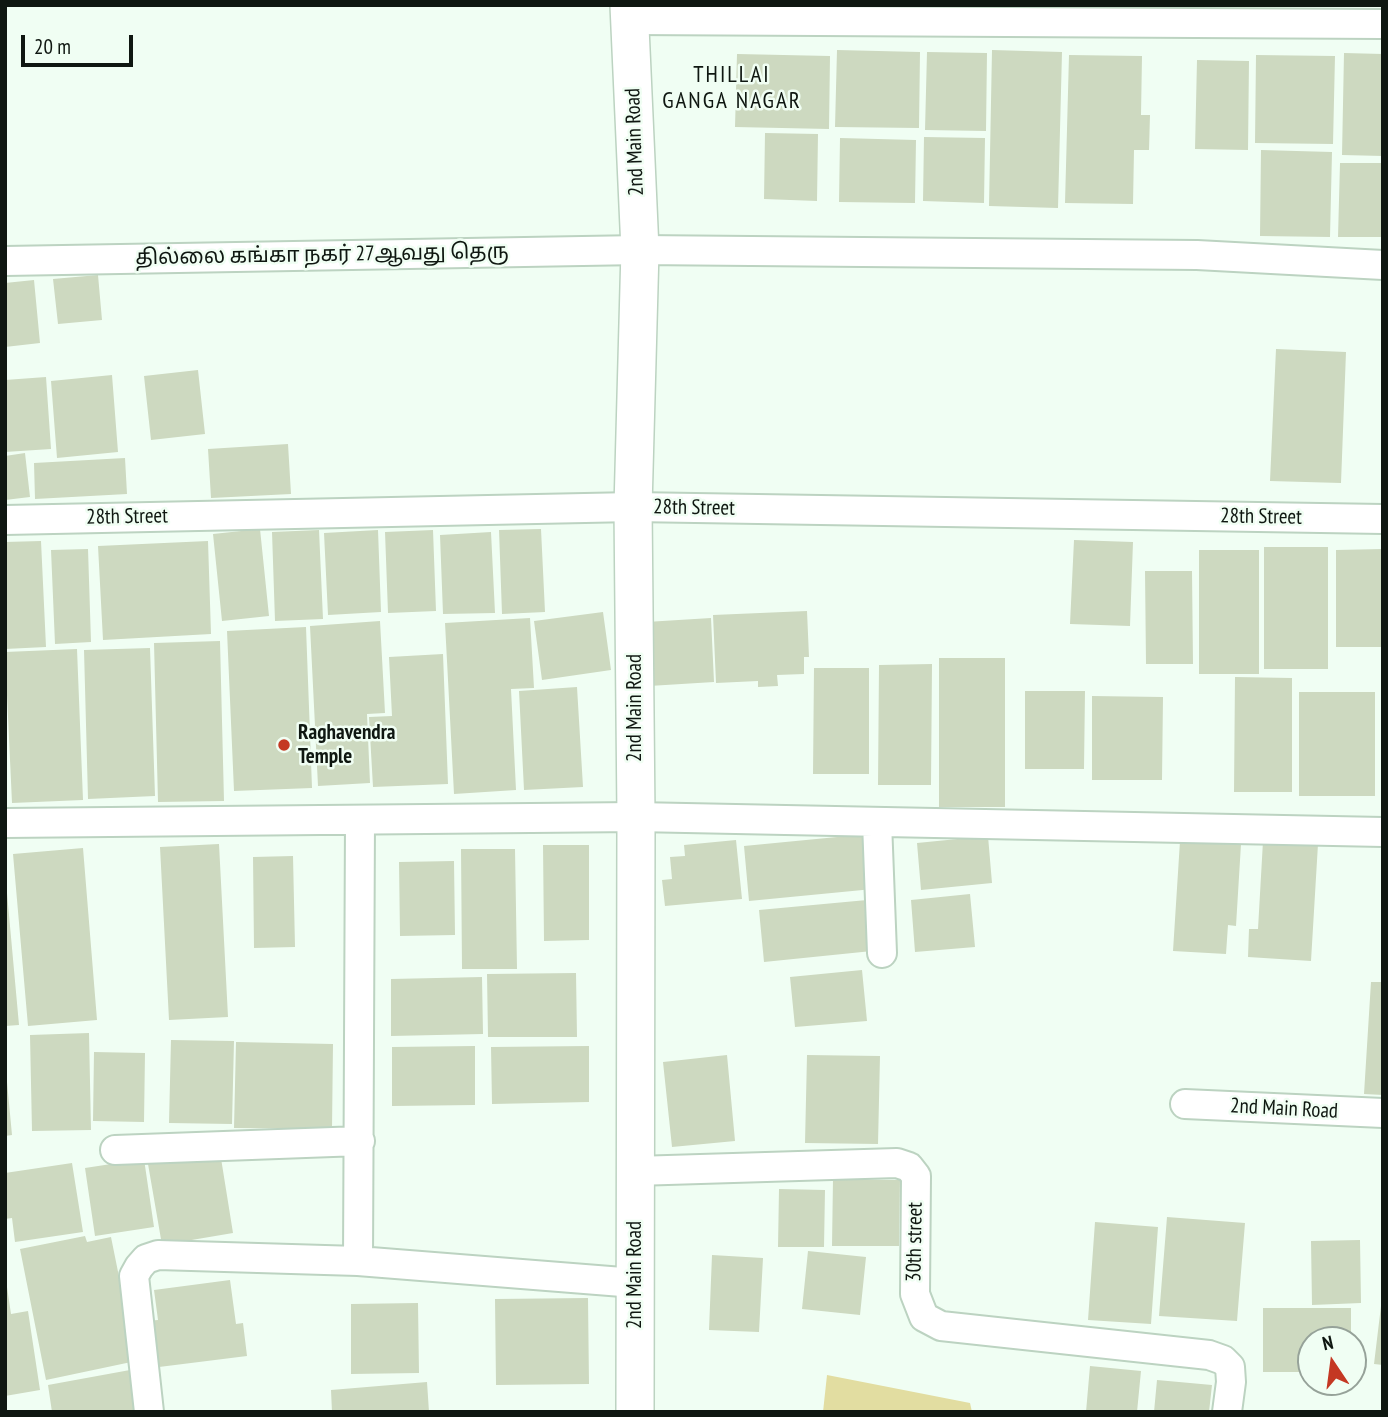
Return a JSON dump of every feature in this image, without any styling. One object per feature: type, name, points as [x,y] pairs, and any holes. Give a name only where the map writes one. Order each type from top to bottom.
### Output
[{"type":"street","points":[[630,13],[1383,24]]},
{"type":"street","name":"2nd Main Road","points":[[630,13],[639,250],[633,507],[636,817],[635,1412]]},
{"type":"street","name":"தில்லை கங்கா நகர் 27ஆவது தெரு","points":[[5,261],[639,250],[1197,255],[1383,265]]},
{"type":"street","name":"28th Street","points":[[5,520],[633,507],[1383,519]]},
{"type":"street","points":[[5,823],[636,817],[1383,832]]},
{"type":"street","points":[[358,1261],[360,820]]},
{"type":"street","points":[[877,822],[882,953]]},
{"type":"street","name":"2nd Main Road","points":[[1185,1104],[1383,1113]]},
{"type":"street","points":[[115,1150],[360,1141]]},
{"type":"street","name":"30th street","points":[[635,1171],[897,1163],[909,1167],[916,1176],[915,1294],[924,1317],[941,1326],[1209,1355],[1223,1360],[1230,1367],[1227,1412]]},
{"type":"street","points":[[149,1412],[134,1276],[146,1259],[158,1255],[358,1261],[635,1283]]},
{"type":"shaded area","points":[[827,1375],[970,1403],[972,1412],[823,1412]]},
{"type":"building","points":[[837,50],[920,52],[919,128],[835,127]]},
{"type":"building","points":[[992,50],[1062,52],[1058,208],[989,206]]},
{"type":"building","points":[[927,52],[987,53],[986,131],[925,130]]},
{"type":"building","points":[[1344,53],[1383,54],[1383,156],[1342,155]]},
{"type":"building","points":[[737,54],[830,56],[829,129],[735,127]]},
{"type":"building","points":[[1069,55],[1142,56],[1141,115],[1150,115],[1149,150],[1134,150],[1133,204],[1065,203]]},
{"type":"building","points":[[1256,55],[1335,56],[1333,144],[1255,143]]},
{"type":"building","points":[[1197,60],[1249,61],[1248,150],[1195,149]]},
{"type":"building","points":[[765,133],[818,134],[817,201],[764,199]]},
{"type":"building","points":[[924,137],[985,138],[984,203],[923,201]]},
{"type":"building","points":[[840,138],[916,140],[915,203],[839,202]]},
{"type":"building","points":[[1261,150],[1332,152],[1330,237],[1260,236]]},
{"type":"building","points":[[1340,163],[1383,163],[1383,237],[1338,237]]},
{"type":"building","points":[[98,275],[102,320],[58,324],[53,279]]},
{"type":"building","points":[[34,280],[40,343],[5,347],[5,283]]},
{"type":"building","points":[[1276,349],[1346,352],[1341,483],[1270,481]]},
{"type":"building","points":[[198,370],[205,434],[151,440],[144,376]]},
{"type":"building","points":[[112,375],[118,452],[57,458],[51,381]]},
{"type":"building","points":[[46,377],[51,449],[5,452],[5,380]]},
{"type":"building","points":[[288,444],[291,494],[211,498],[208,449]]},
{"type":"building","points":[[25,453],[30,497],[5,500],[5,456]]},
{"type":"building","points":[[125,458],[127,494],[35,499],[34,463]]},
{"type":"building","points":[[260,529],[269,616],[222,621],[213,534]]},
{"type":"building","points":[[541,529],[545,612],[502,614],[499,530]]},
{"type":"building","points":[[319,530],[323,619],[275,621],[272,532]]},
{"type":"building","points":[[378,530],[381,612],[328,615],[324,533]]},
{"type":"building","points":[[433,530],[436,611],[388,613],[385,532]]},
{"type":"building","points":[[491,532],[495,613],[443,614],[440,535]]},
{"type":"building","points":[[1074,540],[1133,542],[1130,626],[1070,624]]},
{"type":"building","points":[[41,541],[46,647],[5,649],[5,542]]},
{"type":"building","points":[[208,541],[211,634],[103,640],[98,546]]},
{"type":"building","points":[[1264,547],[1328,547],[1328,669],[1264,669]]},
{"type":"building","points":[[88,549],[91,642],[55,644],[51,550]]},
{"type":"building","points":[[1383,549],[1383,647],[1336,647],[1336,550]]},
{"type":"building","points":[[1199,550],[1259,550],[1259,674],[1199,674]]},
{"type":"building","points":[[1145,571],[1192,571],[1193,664],[1146,664]]},
{"type":"building","points":[[807,611],[809,657],[804,657],[804,674],[777,675],[778,686],[758,687],[758,681],[716,683],[713,615]]},
{"type":"building","points":[[603,612],[611,670],[542,680],[534,621]]},
{"type":"building","points":[[530,618],[534,688],[511,689],[516,790],[454,794],[445,623]]},
{"type":"building","points":[[711,618],[714,682],[649,686],[646,622]]},
{"type":"building","points":[[380,621],[385,713],[367,714],[370,783],[318,786],[310,626]]},
{"type":"building","points":[[306,627],[312,788],[234,791],[227,631]]},
{"type":"building","points":[[220,641],[224,801],[158,802],[154,643]]},
{"type":"building","points":[[150,648],[155,796],[88,799],[84,650]]},
{"type":"building","points":[[77,649],[83,800],[12,803],[5,652]]},
{"type":"building","points":[[443,654],[448,784],[373,787],[369,717],[392,716],[389,657]]},
{"type":"building","points":[[939,658],[1005,658],[1005,807],[939,807]]},
{"type":"building","points":[[932,664],[931,785],[878,785],[879,665]]},
{"type":"building","points":[[814,668],[869,668],[869,774],[813,774]]},
{"type":"building","points":[[1235,677],[1292,678],[1292,792],[1234,792]]},
{"type":"building","points":[[577,687],[583,787],[524,790],[519,691]]},
{"type":"building","points":[[1025,691],[1085,691],[1084,769],[1025,769]]},
{"type":"building","points":[[1299,692],[1375,692],[1375,796],[1299,796]]},
{"type":"building","points":[[1092,696],[1163,697],[1162,780],[1092,780]]},
{"type":"building","points":[[868,834],[873,889],[749,901],[744,846]]},
{"type":"building","points":[[988,836],[992,883],[921,890],[917,843]]},
{"type":"building","points":[[736,840],[742,899],[665,906],[662,880],[672,879],[670,857],[685,856],[684,845]]},
{"type":"building","points":[[1180,841],[1241,844],[1236,926],[1228,925],[1226,954],[1173,951]]},
{"type":"building","points":[[1263,841],[1318,844],[1311,961],[1248,957],[1249,929],[1258,929]]},
{"type":"building","points":[[219,844],[228,1017],[169,1020],[160,847]]},
{"type":"building","points":[[543,845],[589,845],[589,940],[544,941]]},
{"type":"building","points":[[83,848],[97,1020],[28,1026],[13,854]]},
{"type":"building","points":[[461,849],[515,849],[517,969],[462,969]]},
{"type":"building","points":[[293,856],[295,947],[254,948],[253,857]]},
{"type":"building","points":[[454,861],[455,935],[400,936],[399,862]]},
{"type":"building","points":[[5,893],[19,1025],[5,1026]]},
{"type":"building","points":[[970,894],[975,947],[915,952],[911,900]]},
{"type":"building","points":[[867,900],[872,951],[764,962],[759,910]]},
{"type":"building","points":[[862,970],[867,1021],[795,1027],[790,977]]},
{"type":"building","points":[[576,973],[577,1037],[488,1037],[487,974]]},
{"type":"building","points":[[482,977],[483,1034],[391,1036],[391,979]]},
{"type":"building","points":[[1371,982],[1383,982],[1383,1095],[1364,1094]]},
{"type":"building","points":[[89,1033],[91,1130],[32,1131],[30,1035]]},
{"type":"building","points":[[171,1040],[234,1041],[232,1124],[169,1123]]},
{"type":"building","points":[[236,1042],[333,1044],[332,1129],[234,1128]]},
{"type":"building","points":[[475,1046],[475,1105],[392,1106],[392,1047]]},
{"type":"building","points":[[589,1046],[589,1102],[492,1104],[491,1047]]},
{"type":"building","points":[[94,1052],[145,1053],[144,1122],[93,1121]]},
{"type":"building","points":[[727,1055],[735,1141],[672,1147],[663,1062]]},
{"type":"building","points":[[807,1055],[880,1056],[878,1144],[805,1143]]},
{"type":"building","points":[[5,1082],[12,1135],[5,1136]]},
{"type":"building","points":[[220,1152],[233,1233],[162,1245],[148,1164]]},
{"type":"building","points":[[144,1159],[154,1227],[95,1236],[85,1168]]},
{"type":"building","points":[[72,1163],[83,1232],[15,1242],[12,1218],[5,1219],[5,1173]]},
{"type":"building","points":[[833,1179],[900,1180],[899,1246],[832,1246]]},
{"type":"building","points":[[779,1189],[825,1190],[824,1247],[778,1247]]},
{"type":"building","points":[[1167,1217],[1245,1223],[1237,1321],[1159,1316]]},
{"type":"building","points":[[1095,1222],[1158,1227],[1151,1324],[1088,1320]]},
{"type":"building","points":[[85,1236],[87,1242],[111,1237],[136,1361],[46,1380],[20,1249]]},
{"type":"building","points":[[1360,1240],[1361,1303],[1312,1305],[1311,1241]]},
{"type":"building","points":[[808,1251],[866,1257],[860,1315],[802,1309]]},
{"type":"building","points":[[712,1255],[763,1258],[759,1332],[709,1330]]},
{"type":"building","points":[[230,1280],[236,1324],[243,1323],[247,1356],[151,1368],[145,1321],[158,1320],[154,1290]]},
{"type":"building","points":[[5,1287],[11,1314],[28,1311],[40,1390],[5,1396]]},
{"type":"building","points":[[588,1298],[589,1384],[496,1385],[495,1299]]},
{"type":"building","points":[[418,1303],[419,1373],[351,1374],[351,1304]]},
{"type":"building","points":[[1383,1306],[1383,1365],[1374,1364]]},
{"type":"building","points":[[1263,1308],[1351,1308],[1351,1326],[1297,1326],[1297,1372],[1263,1372]]},
{"type":"building","points":[[1090,1366],[1141,1371],[1137,1412],[1086,1412]]},
{"type":"building","points":[[130,1370],[136,1412],[52,1412],[48,1385]]},
{"type":"building","points":[[1157,1380],[1212,1385],[1209,1412],[1154,1412]]},
{"type":"building","points":[[427,1382],[429,1412],[332,1412],[331,1390]]},
{"type":"place","name":"Raghavendra Temple","points":[[284,745]]},
{"type":"district","name":"THILLAI GANGA NAGAR","points":[[732,88]]}]
